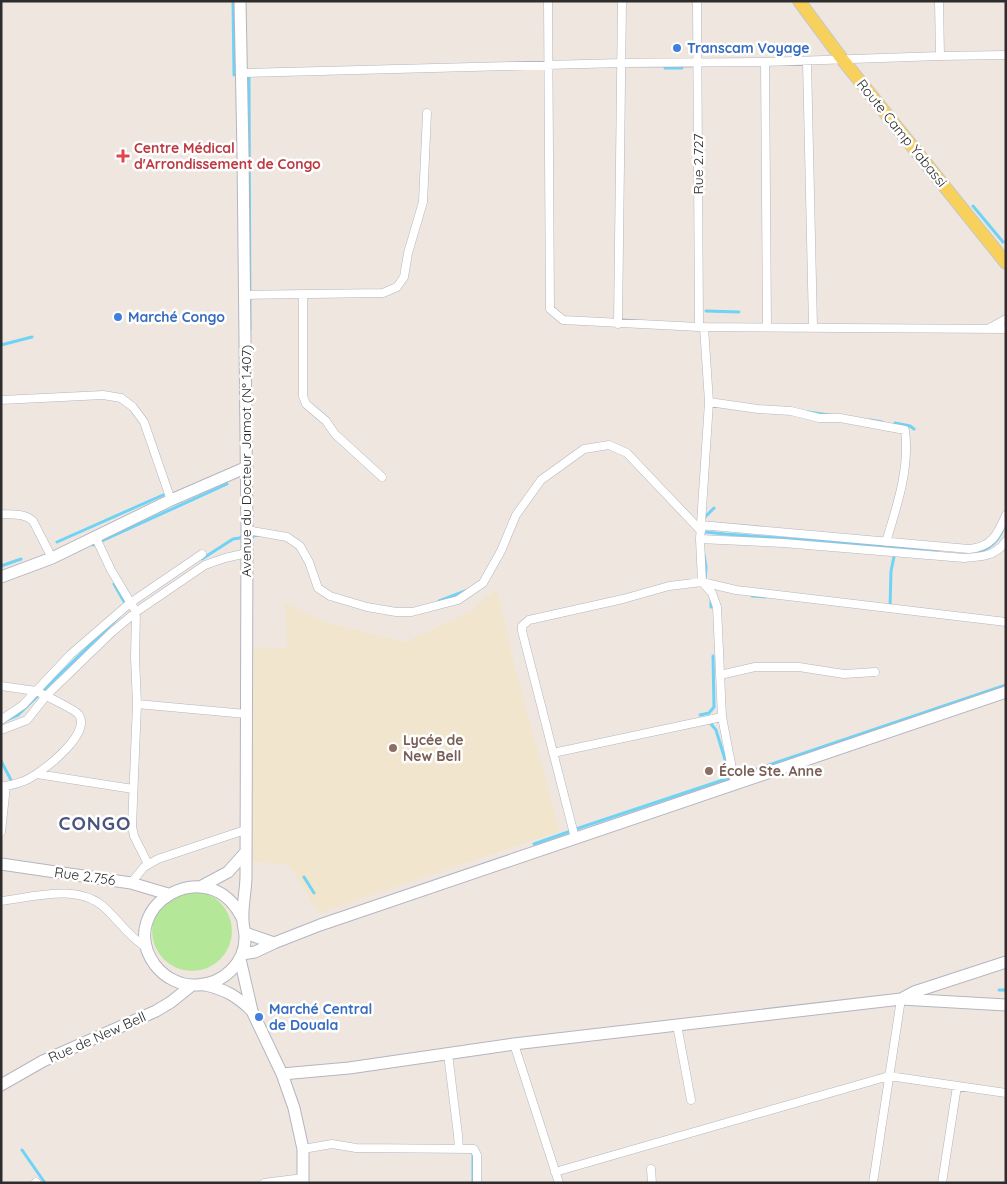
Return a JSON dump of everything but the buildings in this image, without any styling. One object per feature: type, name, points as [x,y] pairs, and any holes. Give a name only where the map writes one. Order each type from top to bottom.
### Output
[{"type":"main road","name":"Route Camp Yabassi","points":[[799,1],[842,59],[1006,263]]},
{"type":"street","name":"Avenue du Docteur Jamot (N° 1.407)","points":[[240,1],[247,467],[246,882],[243,920]]},
{"type":"street","points":[[548,1],[550,309],[563,320],[702,327],[1006,329]]},
{"type":"street","points":[[618,324],[622,1]]},
{"type":"street","name":"Rue 2.727","points":[[697,1],[702,327],[709,402],[701,532],[702,582]]},
{"type":"street","points":[[938,1],[940,56]]},
{"type":"street","points":[[242,73],[1006,55]]},
{"type":"street","points":[[807,61],[812,327]]},
{"type":"street","points":[[765,62],[767,327]]},
{"type":"street","points":[[245,295],[383,293],[397,287],[404,277],[408,253],[423,202],[427,113]]},
{"type":"street","points":[[303,295],[303,396],[306,404],[326,420],[335,434],[382,477]]},
{"type":"street","points":[[986,330],[1006,319]]},
{"type":"street","points":[[1,400],[103,395],[121,398],[133,407],[144,422],[171,500]]},
{"type":"street","points":[[709,402],[758,409],[791,411],[820,418],[840,418],[905,430],[907,446],[904,475],[886,542]]},
{"type":"street","points":[[1,730],[27,720],[46,696],[111,633],[136,612],[205,565],[225,558],[247,540],[287,537],[300,546],[309,562],[318,588],[330,596],[367,607],[396,612],[412,612],[458,600],[483,583],[501,551],[516,515],[541,480],[584,449],[609,445],[626,453],[701,532],[783,543],[964,558],[982,557],[993,553],[1006,541]]},
{"type":"street","points":[[1,577],[52,558],[171,500],[247,467]]},
{"type":"street","points":[[1,514],[22,515],[30,518],[52,558]]},
{"type":"street","points":[[701,532],[886,542],[969,549],[986,546],[993,539],[1006,515]]},
{"type":"street","points":[[95,536],[111,570],[136,612],[137,704],[132,826],[134,836],[148,864]]},
{"type":"street","points":[[1,720],[23,705],[71,654],[130,603],[202,554]]},
{"type":"street","points":[[702,582],[712,593],[717,607],[722,717],[735,784]]},
{"type":"street","points":[[575,838],[522,631],[524,623],[536,617],[623,599],[669,586],[702,582],[736,590],[1006,622]]},
{"type":"street","points":[[720,676],[755,667],[799,667],[844,674],[875,672]]},
{"type":"street","points":[[1,686],[36,691],[71,708],[79,714],[81,721],[79,731],[64,753],[37,774],[24,781],[3,786],[1,832]]},
{"type":"street","points":[[205,985],[225,976],[241,956],[320,925],[1006,692]]},
{"type":"street","points":[[137,704],[246,714]]},
{"type":"street","points":[[553,753],[722,717]]},
{"type":"street","points":[[37,774],[133,789]]},
{"type":"street","points":[[131,883],[148,864],[158,859],[246,830]]},
{"type":"street","points":[[200,887],[228,872],[245,854]]},
{"type":"street","name":"Rue 2.756","points":[[1,864],[131,883],[168,894]]},
{"type":"street","points":[[252,1011],[234,995],[217,988],[179,983],[163,974],[151,960],[147,948],[146,930],[151,912],[168,894],[189,887],[210,888],[227,897],[243,920],[245,933],[241,956],[252,1011],[282,1074],[294,1108],[303,1149],[303,1181],[264,1183]]},
{"type":"street","points":[[1,901],[53,894],[72,894],[90,898],[104,907],[127,933],[147,948]]},
{"type":"street","points":[[245,933],[274,942]]},
{"type":"street","points":[[901,999],[914,992],[1006,962]]},
{"type":"street","name":"Rue de New Bell","points":[[1,1085],[43,1061],[156,1011],[191,986]]},
{"type":"street","points":[[282,1074],[349,1068],[514,1044],[901,999],[1006,1005]]},
{"type":"street","points":[[873,1183],[901,999]]},
{"type":"street","points":[[677,1025],[691,1100]]},
{"type":"street","points":[[514,1044],[558,1183]]},
{"type":"street","points":[[448,1054],[459,1149]]},
{"type":"street","points":[[555,1172],[889,1076],[1006,1093]]},
{"type":"street","points":[[942,1183],[957,1086]]},
{"type":"street","points":[[303,1149],[335,1144],[356,1148],[470,1148],[476,1150],[477,1183]]},
{"type":"street","points":[[651,1169],[652,1183]]},
{"type":"shaded area","name":"Lycée de New Bell","points":[[497,588],[514,665],[560,831],[319,913],[289,865],[247,861],[249,649],[287,648],[285,603],[329,623],[405,642],[470,612]]},
{"type":"green space","points":[[192,891],[207,894],[220,903],[229,916],[232,931],[229,946],[220,959],[207,968],[192,971],[177,968],[164,959],[155,946],[152,931],[155,916],[164,903],[177,894]]},
{"type":"waterway","points":[[233,1],[234,75]]},
{"type":"waterway","points":[[665,68],[682,68]]},
{"type":"waterway","points":[[249,77],[250,329]]},
{"type":"waterway","points":[[973,206],[1003,242]]},
{"type":"waterway","points":[[706,311],[739,312]]},
{"type":"waterway","points":[[1,345],[32,337]]},
{"type":"waterway","points":[[808,412],[829,415]]},
{"type":"waterway","points":[[870,420],[882,422]]},
{"type":"waterway","points":[[895,423],[910,426],[914,429]]},
{"type":"waterway","points":[[93,545],[227,484]]},
{"type":"waterway","points":[[57,542],[163,495]]},
{"type":"waterway","points":[[704,518],[714,508]]},
{"type":"waterway","points":[[701,529],[705,532],[725,534],[939,550]]},
{"type":"waterway","points":[[967,552],[979,551],[989,547],[1003,529]]},
{"type":"waterway","points":[[202,559],[233,539],[259,535]]},
{"type":"waterway","points":[[890,608],[891,571],[895,552]]},
{"type":"waterway","points":[[704,555],[706,567],[705,581]]},
{"type":"waterway","points":[[1,566],[21,559]]},
{"type":"waterway","points":[[114,584],[126,605]]},
{"type":"waterway","points":[[439,601],[468,590]]},
{"type":"waterway","points":[[752,596],[766,597]]},
{"type":"waterway","points":[[711,600],[711,607]]},
{"type":"waterway","points":[[4,721],[18,715],[119,617]]},
{"type":"waterway","points":[[700,715],[709,713],[714,707],[713,656]]},
{"type":"waterway","points":[[745,773],[1006,685]]},
{"type":"waterway","points":[[711,724],[716,730],[730,776]]},
{"type":"waterway","points":[[1,761],[11,780]]},
{"type":"waterway","points":[[576,829],[729,778]]},
{"type":"waterway","points":[[534,844],[571,831]]},
{"type":"waterway","points":[[304,877],[314,893]]},
{"type":"waterway","points":[[999,990],[1006,990]]},
{"type":"waterway","points":[[22,1150],[45,1183]]},
{"type":"waterway","points":[[473,1151],[473,1183]]},
{"type":"place","name":"Transcam Voyage","points":[[677,48]]},
{"type":"place","name":"Centre Médical d'Arrondissement de Congo","points":[[123,156]]},
{"type":"place","name":"Marché Congo","points":[[118,317]]},
{"type":"place","name":"Lycée de New Bell","points":[[393,748]]},
{"type":"place","name":"École Ste. Anne","points":[[709,771]]},
{"type":"place","name":"Marché Central de Douala","points":[[259,1017]]},
{"type":"district","name":"CONGO","points":[[95,823]]}]
